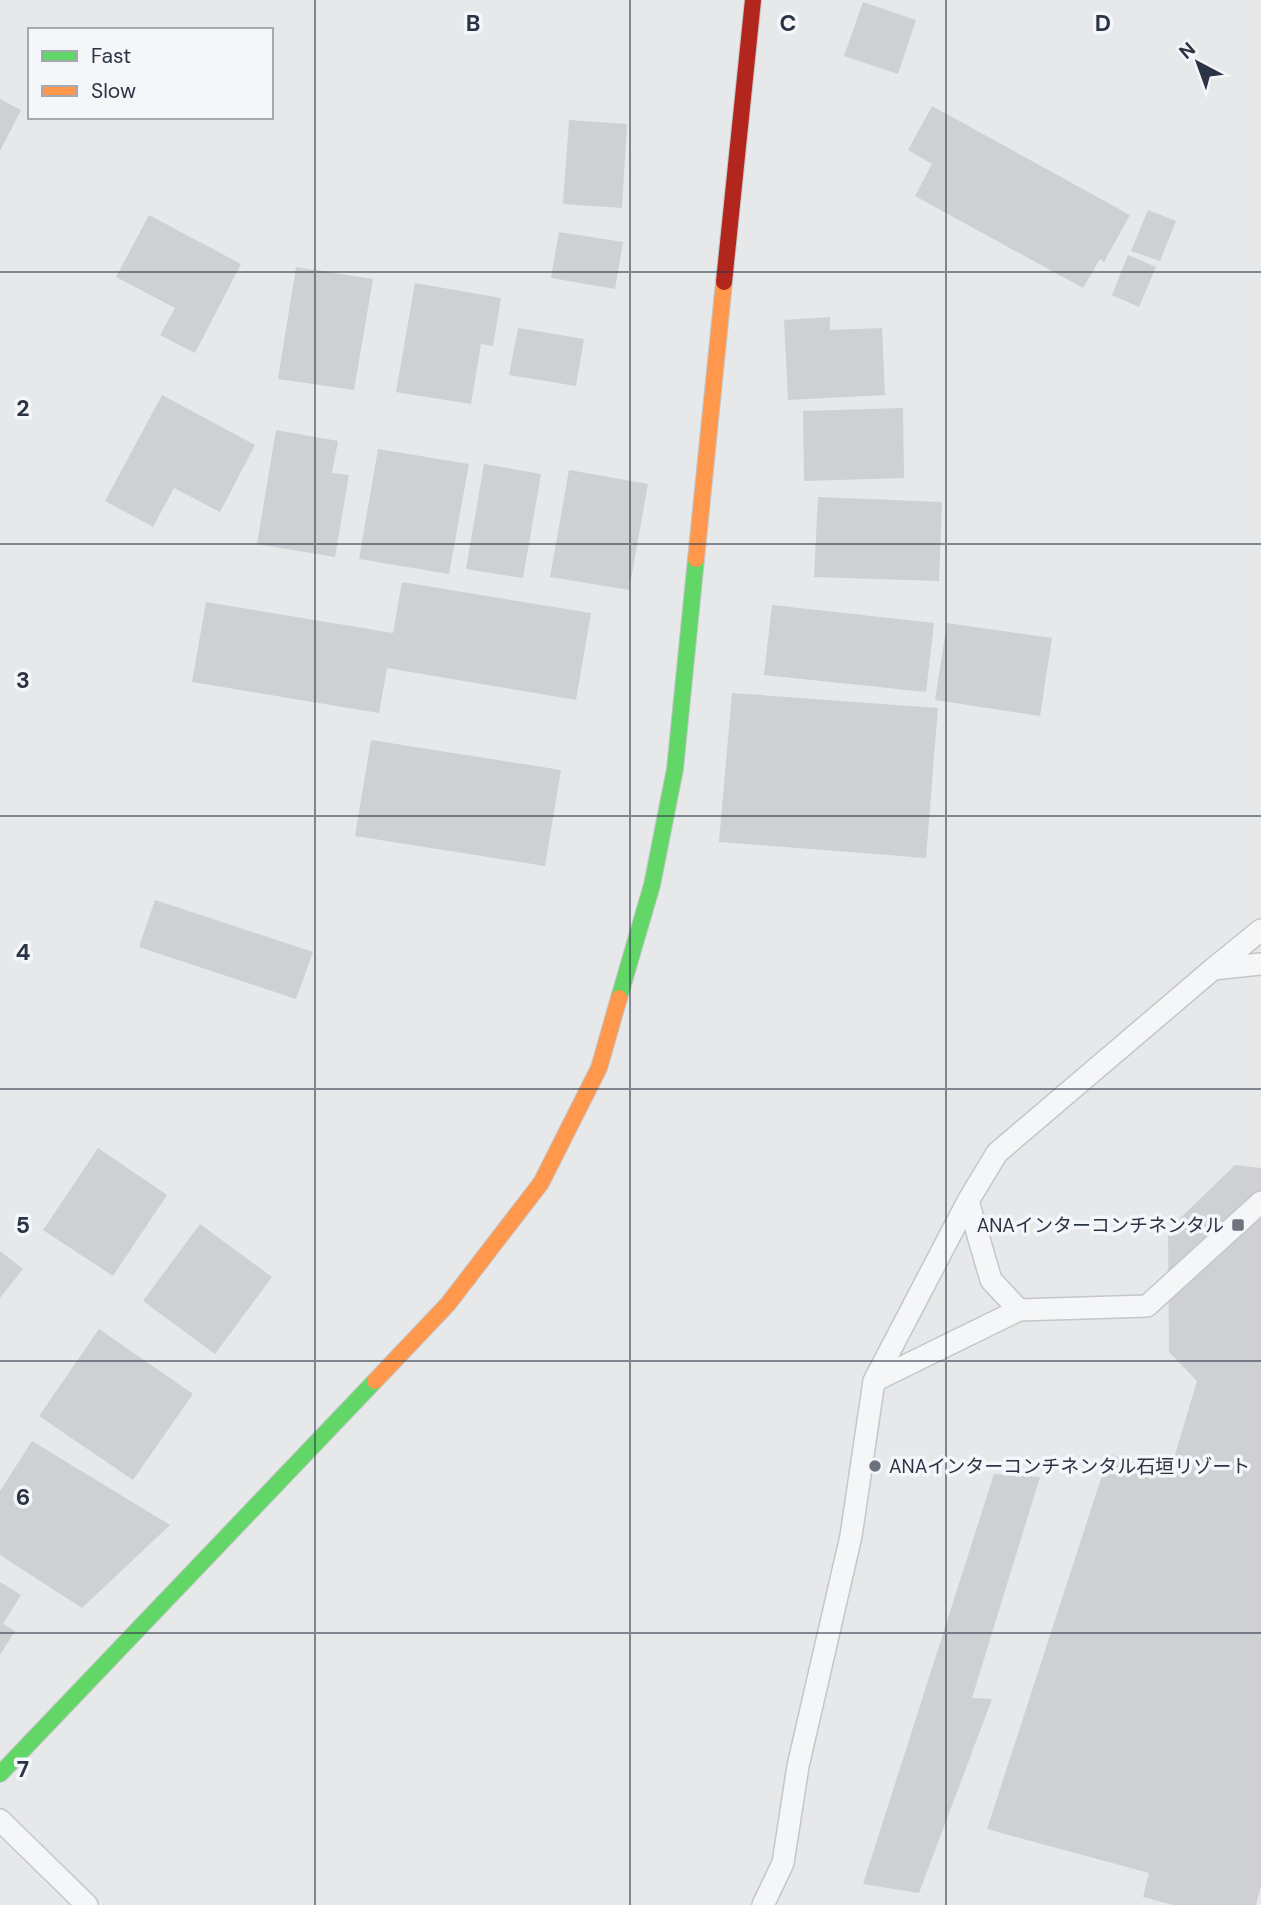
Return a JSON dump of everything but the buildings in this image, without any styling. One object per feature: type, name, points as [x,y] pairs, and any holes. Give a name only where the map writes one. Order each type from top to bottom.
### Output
[{"type":"street","points":[[0,1774],[448,1304],[541,1183],[599,1068],[652,885],[675,769],[753,0]]},
{"type":"lane","points":[[763,1905],[783,1863],[798,1766],[851,1536],[874,1381],[968,1201],[997,1153],[1261,930]]},
{"type":"lane","points":[[1213,969],[1261,964]]},
{"type":"lane","points":[[968,1201],[990,1280],[1019,1310]]},
{"type":"lane","points":[[874,1381],[1019,1310],[1147,1306],[1261,1202]]},
{"type":"lane","points":[[0,1820],[87,1905]]},
{"type":"traffic: fast","points":[[619,998],[652,885],[675,769],[696,559]]},
{"type":"traffic: fast","points":[[0,1774],[375,1381]]},
{"type":"traffic: slow","points":[[696,559],[724,282]]},
{"type":"traffic: slow","points":[[375,1381],[448,1304],[541,1183],[599,1068],[619,998]]},
{"type":"traffic: jam","points":[[724,282],[753,0]]},
{"type":"place","name":"ANAインターコンチネンタル","points":[[1238,1225]]},
{"type":"place","name":"ANAインターコンチネンタル石垣リゾート","points":[[875,1466]]}]
